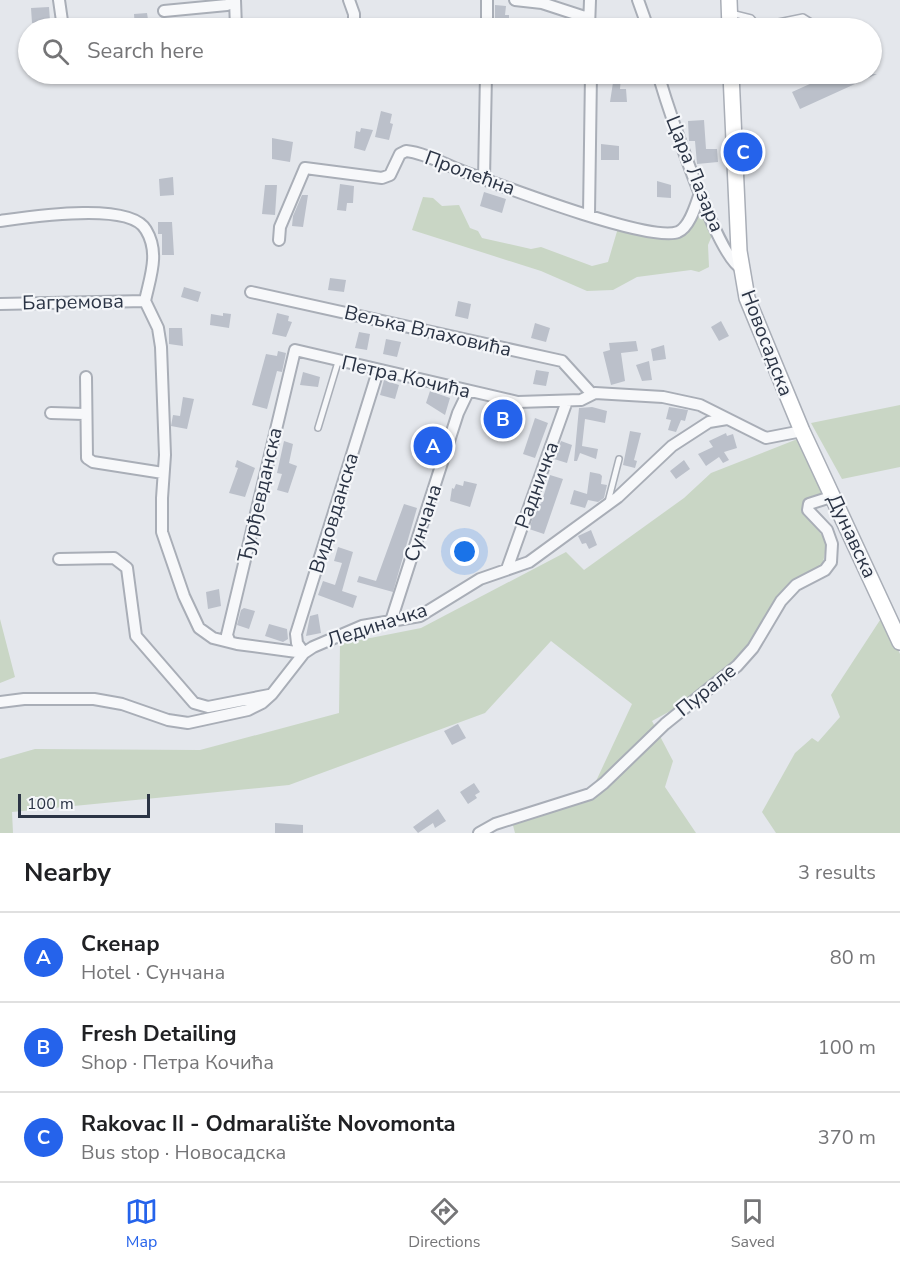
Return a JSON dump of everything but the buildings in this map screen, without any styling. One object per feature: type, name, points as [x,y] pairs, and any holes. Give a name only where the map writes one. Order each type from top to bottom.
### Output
[{"type":"main road","name":"Новосадска","points":[[735,84],[741,268],[752,313],[802,431]]},
{"type":"main road","name":"Дунавска","points":[[802,431],[900,642]]},
{"type":"street","points":[[59,0],[62,18]]},
{"type":"street","points":[[349,0],[354,18]]},
{"type":"street","points":[[487,0],[487,18]]},
{"type":"street","points":[[515,0],[542,3],[577,18]]},
{"type":"street","points":[[589,18],[590,0]]},
{"type":"street","points":[[639,0],[645,18]]},
{"type":"street","points":[[164,11],[227,5],[235,1],[236,18]]},
{"type":"street","points":[[484,179],[486,84]]},
{"type":"street","points":[[589,214],[591,84]]},
{"type":"street","name":"Цара Лазара","points":[[661,84],[700,193],[730,259],[741,268]]},
{"type":"street","name":"Пролећна","points":[[279,240],[280,227],[302,172],[307,167],[382,178],[390,175],[400,154],[409,151],[484,179],[638,229],[675,233],[687,223],[700,193]]},
{"type":"street","points":[[0,221],[52,214],[119,214],[138,220],[147,230],[152,248],[152,278],[146,301],[158,328],[161,347],[165,455],[162,532],[184,596],[199,628],[213,638],[229,640],[237,644],[304,653]]},
{"type":"street","name":"Вељка Влаховића","points":[[251,292],[562,361],[592,394]]},
{"type":"street","name":"Багремова","points":[[0,304],[146,301]]},
{"type":"street","name":"Петра Кочића","points":[[296,350],[338,362],[518,402],[567,401],[585,399],[592,394],[663,397],[700,405],[766,438],[802,431]]},
{"type":"street","name":"Ђурђевданска","points":[[229,640],[227,635],[296,350]]},
{"type":"street","name":"Видовданска","points":[[304,653],[297,643],[296,634],[378,371]]},
{"type":"street","points":[[86,377],[84,414],[87,458],[93,462],[163,473]]},
{"type":"street","name":"Сунчана","points":[[392,621],[458,413],[468,392]]},
{"type":"street","name":"Радничка","points":[[507,569],[567,401]]},
{"type":"street","points":[[51,413],[84,414]]},
{"type":"street","name":"Лединачка","points":[[0,702],[24,699],[94,699],[122,704],[168,720],[188,723],[248,710],[262,704],[272,694],[304,653],[362,626],[420,616],[480,579],[534,559],[608,504],[672,446],[709,422],[727,419]]},
{"type":"street","name":"Пурале","points":[[479,833],[495,824],[590,794],[664,724],[737,666],[753,648],[796,585],[825,570],[831,562],[832,544],[827,530],[808,510],[809,504],[834,496]]},
{"type":"street","points":[[59,559],[114,558],[128,568],[136,636],[194,704],[208,707],[272,694]]},
{"type":"lane","points":[[729,6],[751,18]]},
{"type":"lane","points":[[318,428],[338,362]]},
{"type":"lane","points":[[608,504],[619,459]]},
{"type":"green space","points":[[423,197],[433,198],[442,206],[459,205],[470,228],[478,231],[482,238],[531,249],[541,247],[592,266],[608,262],[618,228],[679,237],[698,204],[713,233],[708,245],[709,267],[699,272],[691,270],[637,277],[613,290],[587,291],[541,271],[412,230]]},
{"type":"green space","points":[[900,405],[900,467],[842,479],[811,423]]},
{"type":"green space","points":[[800,438],[830,502],[803,510],[827,542],[822,568],[788,588],[745,652],[685,703],[652,721],[673,761],[665,787],[696,833],[515,833],[511,818],[590,794],[632,704],[551,641],[485,713],[289,785],[12,812],[13,833],[0,833],[0,759],[35,749],[200,750],[339,713],[340,644],[421,628],[566,552],[584,570],[684,498],[711,473]]},
{"type":"green space","points":[[884,614],[900,654],[900,833],[776,833],[762,812],[795,753],[812,738],[818,742],[840,717],[831,695]]},
{"type":"green space","points":[[0,619],[15,677],[0,683]]},
{"type":"place","name":"Rakovac II - Odmaralište Novomonta","points":[[743,152]]},
{"type":"place","name":"Fresh Detailing","points":[[503,419]]},
{"type":"place","name":"Скенар","points":[[433,446]]}]
